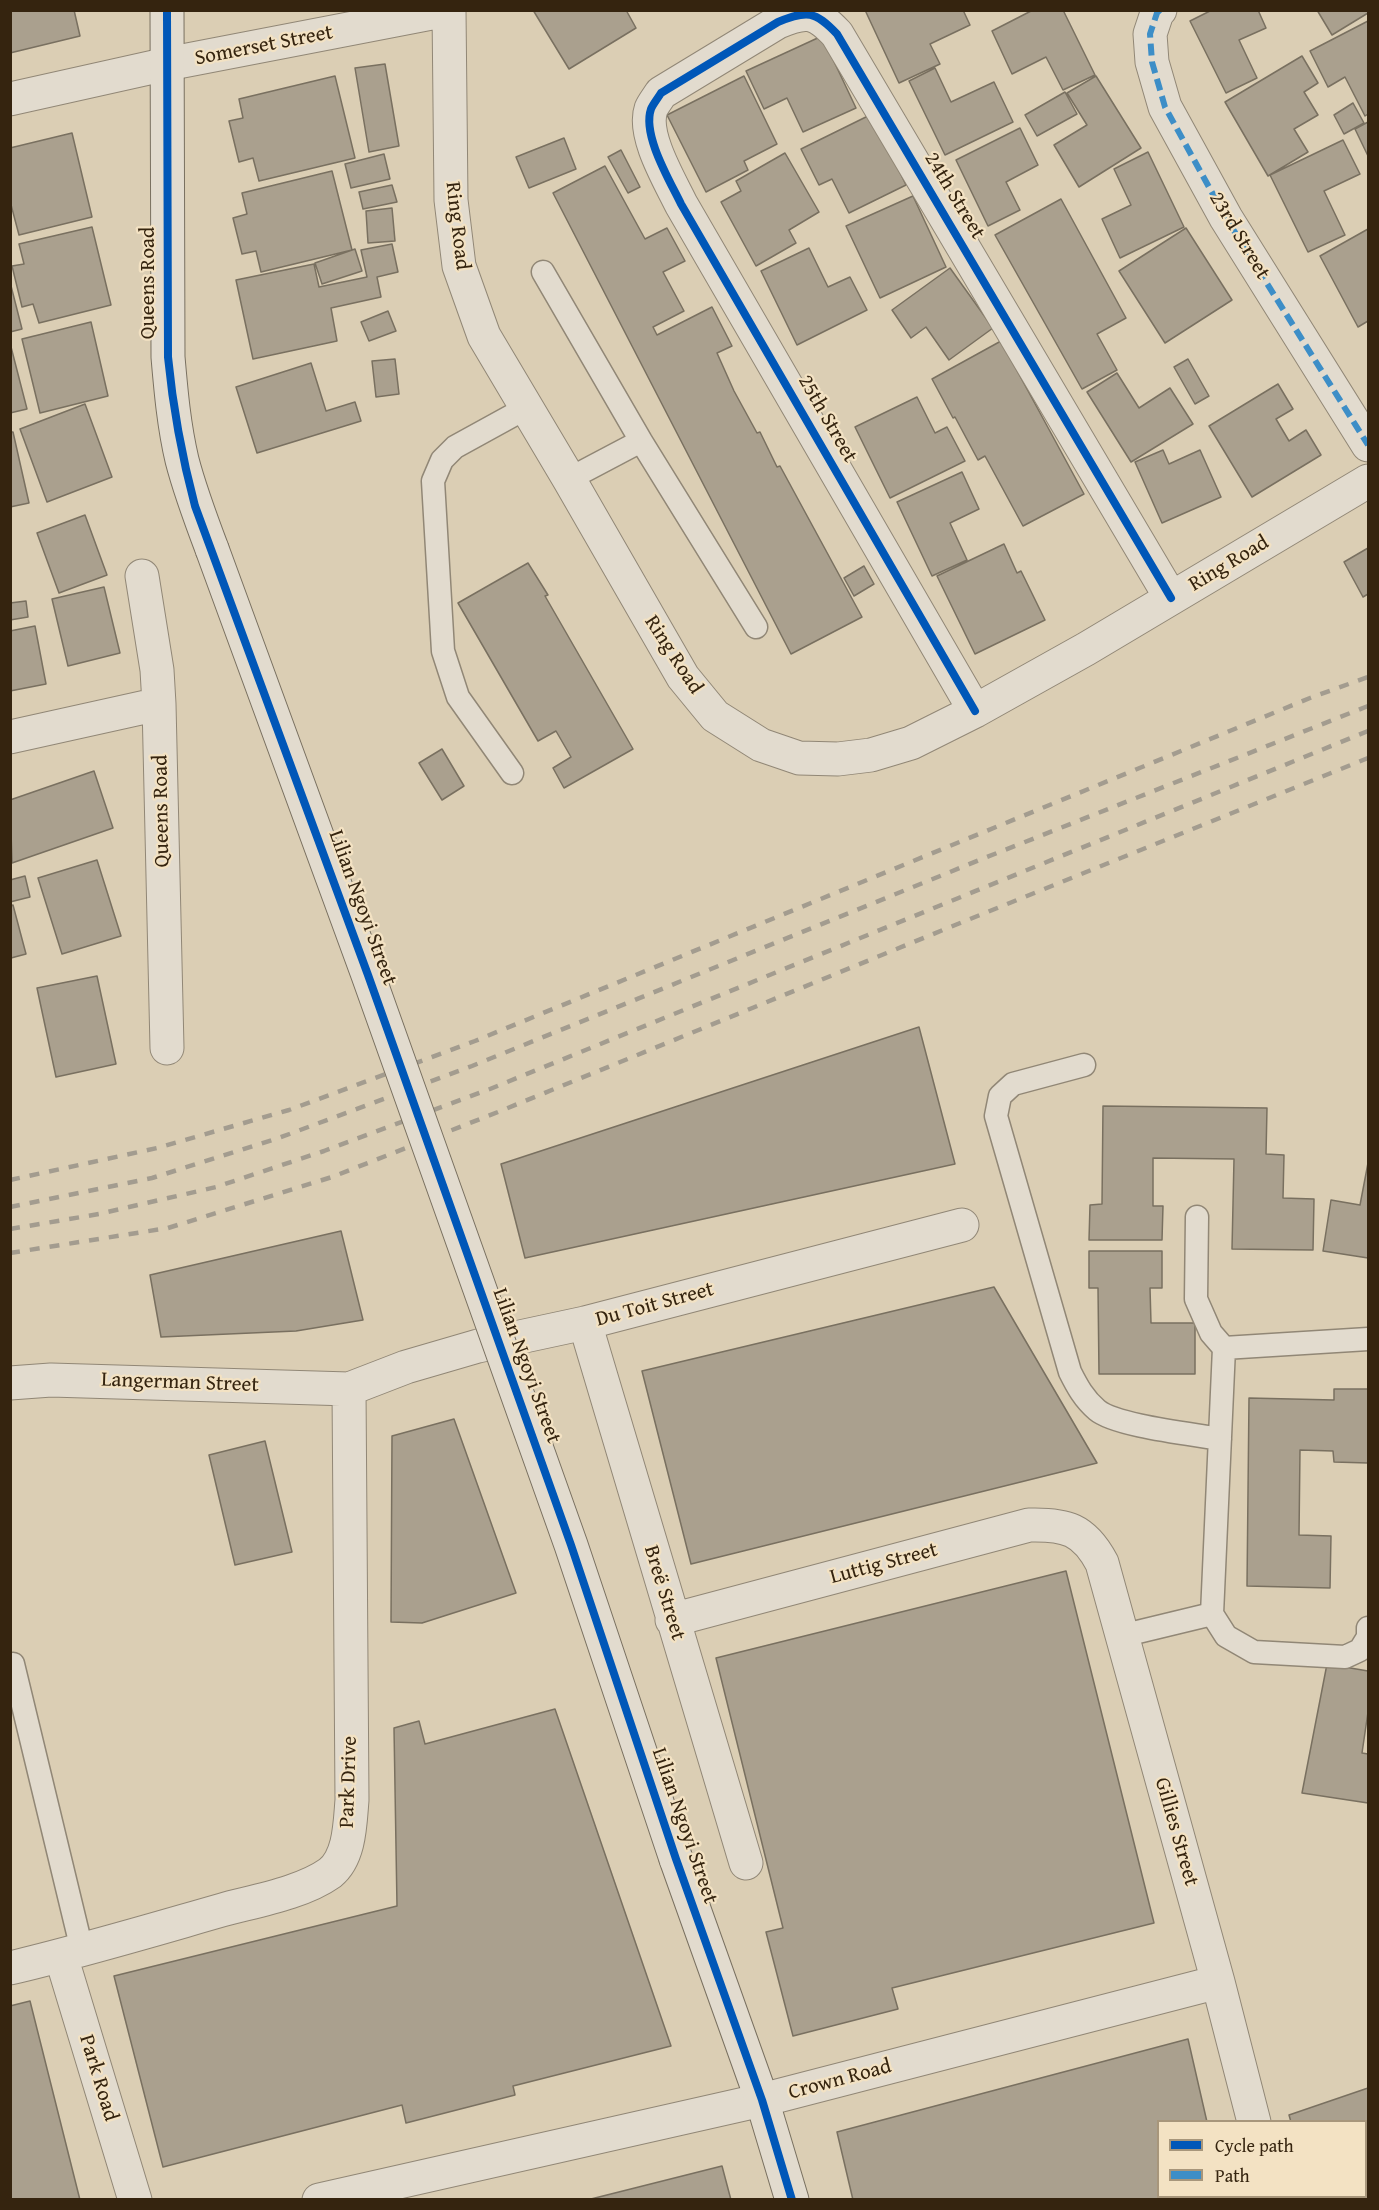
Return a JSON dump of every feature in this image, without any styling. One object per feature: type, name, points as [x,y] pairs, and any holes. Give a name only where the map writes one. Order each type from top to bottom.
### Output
[{"type":"street","points":[[151,10],[167,64]]},
{"type":"street","name":"Queens Road","points":[[167,10],[168,357],[174,414],[182,459],[195,506],[212,549]]},
{"type":"street","name":"Somerset Street","points":[[10,99],[167,64],[448,10]]},
{"type":"street","name":"Ring Road","points":[[448,10],[451,200],[459,266],[484,336],[682,677],[715,716],[761,745],[799,758],[838,759],[871,755],[911,743],[975,711],[1368,481]]},
{"type":"street","name":"23rd Street","points":[[1158,12],[1150,34],[1152,62],[1166,107],[1226,218],[1368,445]]},
{"type":"street","name":"24th Street","points":[[653,142],[649,124],[651,109],[661,93],[778,22],[799,13],[809,13],[827,23],[837,34],[1171,598]]},
{"type":"street","name":"25th Street","points":[[653,142],[681,204],[975,711]]},
{"type":"street","name":"Lilian Ngoyi Street","points":[[212,549],[364,964],[567,1533],[676,1859],[762,2100],[792,2199]]},
{"type":"street","name":"Queens Road","points":[[142,576],[157,670],[159,704],[167,1048]]},
{"type":"street","points":[[10,737],[159,704]]},
{"type":"street","name":"Du Toit Street","points":[[349,1389],[406,1367],[478,1347],[585,1323],[962,1225]]},
{"type":"street","name":"Breë Street","points":[[585,1323],[746,1863]]},
{"type":"street","name":"Langerman Street","points":[[10,1383],[51,1380],[349,1389]]},
{"type":"street","name":"Park Drive","points":[[10,1968],[72,1953],[290,1891],[331,1872],[344,1854],[352,1800],[349,1389]]},
{"type":"street","name":"Luttig Street","points":[[672,1620],[1029,1525],[1054,1524],[1074,1531],[1093,1545]]},
{"type":"street","name":"Gillies Street","points":[[1093,1545],[1102,1563],[1254,2120]]},
{"type":"street","name":"Park Road","points":[[72,1953],[135,2199]]},
{"type":"street","name":"Crown Road","points":[[319,2199],[762,2100],[1218,1982]]},
{"type":"lane","points":[[543,273],[641,441],[756,627]]},
{"type":"lane","points":[[512,773],[458,697],[443,651],[433,481],[442,460],[455,447],[526,408]]},
{"type":"lane","points":[[569,479],[641,441]]},
{"type":"lane","points":[[1084,1065],[1013,1084],[1000,1096],[996,1116],[1070,1372],[1082,1394],[1098,1412],[1122,1422],[1220,1438]]},
{"type":"lane","points":[[1197,1217],[1196,1299],[1211,1333],[1224,1348],[1212,1614],[1226,1636],[1254,1652],[1345,1656],[1360,1650],[1368,1637],[1368,1628]]},
{"type":"lane","points":[[1224,1348],[1368,1339]]},
{"type":"lane","points":[[1121,1636],[1212,1614]]},
{"type":"lane","points":[[14,1664],[72,1953]]},
{"type":"building","points":[[10,10],[74,10],[80,36],[10,53]]},
{"type":"building","points":[[533,10],[626,10],[636,28],[569,69]]},
{"type":"building","points":[[865,10],[963,10],[970,25],[930,44],[940,64],[899,83]]},
{"type":"building","points":[[1033,10],[1063,10],[1095,75],[1063,90],[1046,57],[1012,74],[992,31]]},
{"type":"building","points":[[1212,10],[1258,10],[1266,28],[1239,40],[1257,78],[1226,93],[1190,21]]},
{"type":"building","points":[[1317,10],[1367,10],[1368,13],[1332,35]]},
{"type":"building","points":[[1368,21],[1368,114],[1365,116],[1345,77],[1328,87],[1310,51]]},
{"type":"building","points":[[822,36],[856,108],[803,132],[787,98],[764,109],[746,71]]},
{"type":"building","points":[[1302,56],[1318,83],[1304,92],[1318,115],[1294,129],[1308,152],[1268,176],[1225,102]]},
{"type":"building","points":[[385,64],[399,146],[369,152],[355,68]]},
{"type":"building","points":[[935,68],[951,102],[994,82],[1013,122],[945,155],[909,81]]},
{"type":"building","points":[[335,76],[355,158],[259,181],[253,158],[239,162],[229,121],[243,118],[239,99]]},
{"type":"building","points":[[744,76],[777,144],[744,161],[748,170],[706,192],[667,115]]},
{"type":"building","points":[[1096,76],[1141,148],[1079,187],[1054,145],[1087,125],[1067,93]]},
{"type":"building","points":[[1065,92],[1077,114],[1037,136],[1025,115]]},
{"type":"building","points":[[1353,103],[1364,123],[1344,134],[1334,115]]},
{"type":"building","points":[[872,114],[906,185],[849,213],[832,179],[819,185],[801,149]]},
{"type":"building","points":[[1368,122],[1368,156],[1355,129]]},
{"type":"building","points":[[1020,128],[1038,165],[1006,182],[1020,210],[988,226],[956,160]]},
{"type":"building","points":[[72,133],[92,217],[19,235],[10,201],[10,148]]},
{"type":"building","points":[[564,138],[576,169],[529,188],[516,157]]},
{"type":"building","points":[[1343,140],[1360,174],[1324,191],[1345,235],[1308,252],[1270,175]]},
{"type":"building","points":[[621,150],[640,187],[628,193],[608,157]]},
{"type":"building","points":[[1148,152],[1184,227],[1120,258],[1102,219],[1131,205],[1114,169]]},
{"type":"building","points":[[785,153],[819,212],[789,230],[796,243],[756,266],[721,202],[741,191],[736,181]]},
{"type":"building","points":[[384,154],[390,179],[351,188],[345,164]]},
{"type":"building","points":[[605,166],[645,239],[667,228],[685,261],[663,272],[684,311],[653,327],[657,335],[712,307],[732,346],[717,353],[734,391],[757,433],[760,432],[777,467],[780,466],[862,617],[791,654],[553,193]]},
{"type":"building","points":[[332,171],[352,250],[261,272],[256,251],[242,254],[233,218],[247,214],[242,193]]},
{"type":"building","points":[[392,185],[397,202],[363,209],[359,192]]},
{"type":"building","points":[[913,196],[946,267],[880,298],[846,226]]},
{"type":"building","points":[[1061,199],[1126,318],[1097,334],[1117,370],[1082,389],[995,235]]},
{"type":"building","points":[[392,208],[395,241],[368,243],[366,211]]},
{"type":"building","points":[[92,227],[111,305],[39,323],[33,304],[22,307],[12,266],[24,264],[19,244]]},
{"type":"building","points":[[1186,228],[1232,300],[1165,343],[1119,271]]},
{"type":"building","points":[[1368,229],[1368,321],[1358,327],[1320,256]]},
{"type":"building","points":[[392,244],[398,272],[377,277],[381,297],[331,308],[337,341],[253,359],[236,280],[314,264],[319,287],[367,277],[361,250]]},
{"type":"building","points":[[809,248],[828,287],[850,277],[867,310],[797,345],[761,271]]},
{"type":"building","points":[[355,249],[362,271],[322,284],[315,263]]},
{"type":"building","points":[[950,268],[993,328],[949,360],[926,327],[911,338],[892,310]]},
{"type":"building","points":[[10,282],[22,329],[10,332]]},
{"type":"building","points":[[388,311],[396,331],[369,341],[361,322]]},
{"type":"building","points":[[91,322],[108,396],[40,413],[22,339]]},
{"type":"building","points":[[1001,341],[1084,494],[1023,526],[985,456],[978,460],[932,379]]},
{"type":"building","points":[[10,343],[27,409],[10,413]]},
{"type":"building","points":[[395,359],[399,394],[376,397],[372,361]]},
{"type":"building","points":[[1188,359],[1209,396],[1195,404],[1174,367]]},
{"type":"building","points":[[311,363],[326,411],[355,402],[361,421],[257,453],[236,387]]},
{"type":"building","points":[[1117,373],[1139,408],[1170,388],[1193,424],[1131,462],[1087,392]]},
{"type":"building","points":[[1278,384],[1293,409],[1276,419],[1289,441],[1306,430],[1321,455],[1252,497],[1209,426]]},
{"type":"building","points":[[917,397],[935,433],[947,427],[965,461],[890,498],[855,427]]},
{"type":"building","points":[[85,404],[112,477],[47,502],[20,429]]},
{"type":"building","points":[[10,432],[13,432],[29,503],[10,507]]},
{"type":"building","points":[[1163,450],[1169,464],[1200,450],[1221,497],[1162,523],[1135,462]]},
{"type":"building","points":[[962,472],[979,509],[950,523],[967,560],[932,576],[897,502]]},
{"type":"building","points":[[85,515],[107,575],[59,593],[37,533]]},
{"type":"building","points":[[1004,544],[1017,573],[1021,571],[1045,620],[975,654],[937,576]]},
{"type":"building","points":[[1368,548],[1368,594],[1363,597],[1344,562]]},
{"type":"building","points":[[528,563],[633,749],[564,788],[553,768],[571,757],[556,731],[538,741],[458,603]]},
{"type":"building","points":[[864,566],[874,584],[854,596],[844,578]]},
{"type":"building","points":[[104,587],[120,653],[68,666],[52,599]]},
{"type":"building","points":[[26,601],[28,617],[10,620],[10,603]]},
{"type":"building","points":[[35,626],[46,684],[10,691],[10,631]]},
{"type":"building","points":[[442,749],[464,786],[442,800],[419,763]]},
{"type":"building","points":[[94,771],[113,828],[12,863],[10,800]]},
{"type":"building","points":[[97,860],[121,936],[62,954],[38,878]]},
{"type":"building","points":[[25,876],[30,897],[10,902],[10,880]]},
{"type":"building","points":[[13,905],[26,954],[11,958],[10,906]]},
{"type":"building","points":[[97,976],[116,1064],[56,1077],[37,988]]},
{"type":"building","points":[[919,1027],[955,1164],[525,1258],[501,1164]]},
{"type":"building","points":[[1103,1106],[1267,1108],[1266,1154],[1284,1155],[1283,1198],[1314,1199],[1313,1250],[1232,1249],[1234,1159],[1153,1158],[1153,1206],[1163,1206],[1162,1240],[1089,1240],[1090,1205],[1102,1204]]},
{"type":"building","points":[[1368,1163],[1368,1258],[1323,1251],[1331,1200],[1360,1205]]},
{"type":"building","points":[[341,1231],[363,1320],[296,1331],[161,1337],[150,1275]]},
{"type":"building","points":[[1089,1251],[1162,1251],[1162,1288],[1150,1288],[1151,1323],[1195,1323],[1195,1374],[1099,1374],[1098,1288],[1089,1288]]},
{"type":"building","points":[[994,1287],[1097,1463],[691,1564],[642,1371]]},
{"type":"building","points":[[1334,1389],[1368,1389],[1368,1463],[1334,1462],[1333,1451],[1300,1450],[1299,1535],[1331,1536],[1330,1588],[1247,1586],[1249,1398],[1334,1400]]},
{"type":"building","points":[[454,1419],[516,1593],[422,1623],[391,1622],[392,1436]]},
{"type":"building","points":[[265,1441],[292,1552],[235,1565],[209,1455]]},
{"type":"building","points":[[1066,1571],[1154,1923],[892,1988],[898,2009],[793,2036],[766,1932],[783,1928],[716,1658]]},
{"type":"building","points":[[1327,1664],[1368,1671],[1368,1712],[1362,1753],[1368,1754],[1368,1803],[1302,1793]]},
{"type":"building","points":[[555,1709],[671,2046],[513,2086],[515,2095],[406,2123],[402,2105],[163,2167],[114,1976],[397,1906],[394,1728],[419,1721],[425,1744]]},
{"type":"building","points":[[30,2001],[80,2200],[10,2200],[10,2006]]},
{"type":"building","points":[[1188,2039],[1207,2120],[1157,2120],[1157,2198],[1226,2198],[1226,2200],[853,2200],[837,2132]]},
{"type":"building","points":[[1368,2088],[1368,2200],[1312,2200],[1312,2198],[1367,2198],[1367,2120],[1290,2120],[1289,2115]]},
{"type":"building","points":[[722,2166],[731,2200],[587,2200]]},
{"type":"railway","points":[[10,1180],[157,1148],[289,1110],[475,1041],[1310,698],[1368,677]]},
{"type":"railway","points":[[10,1207],[152,1178],[276,1139],[472,1066],[982,859],[1368,706]]},
{"type":"railway","points":[[10,1229],[99,1214],[216,1187],[324,1151],[490,1089],[1368,731]]},
{"type":"railway","points":[[10,1253],[168,1228],[332,1177],[498,1112],[1368,758]]},
{"type":"marked path","points":[[1160,10],[1150,34],[1152,62],[1165,107],[1226,218],[1368,445]]},
{"type":"cycle path","points":[[167,10],[168,357],[178,433],[195,506],[368,975],[571,1545],[676,1859],[762,2100],[792,2200]]},
{"type":"cycle path","points":[[975,711],[681,204],[658,158],[650,132],[651,109],[661,93],[778,22],[804,14],[810,15],[823,21],[837,34],[1171,598]]}]
